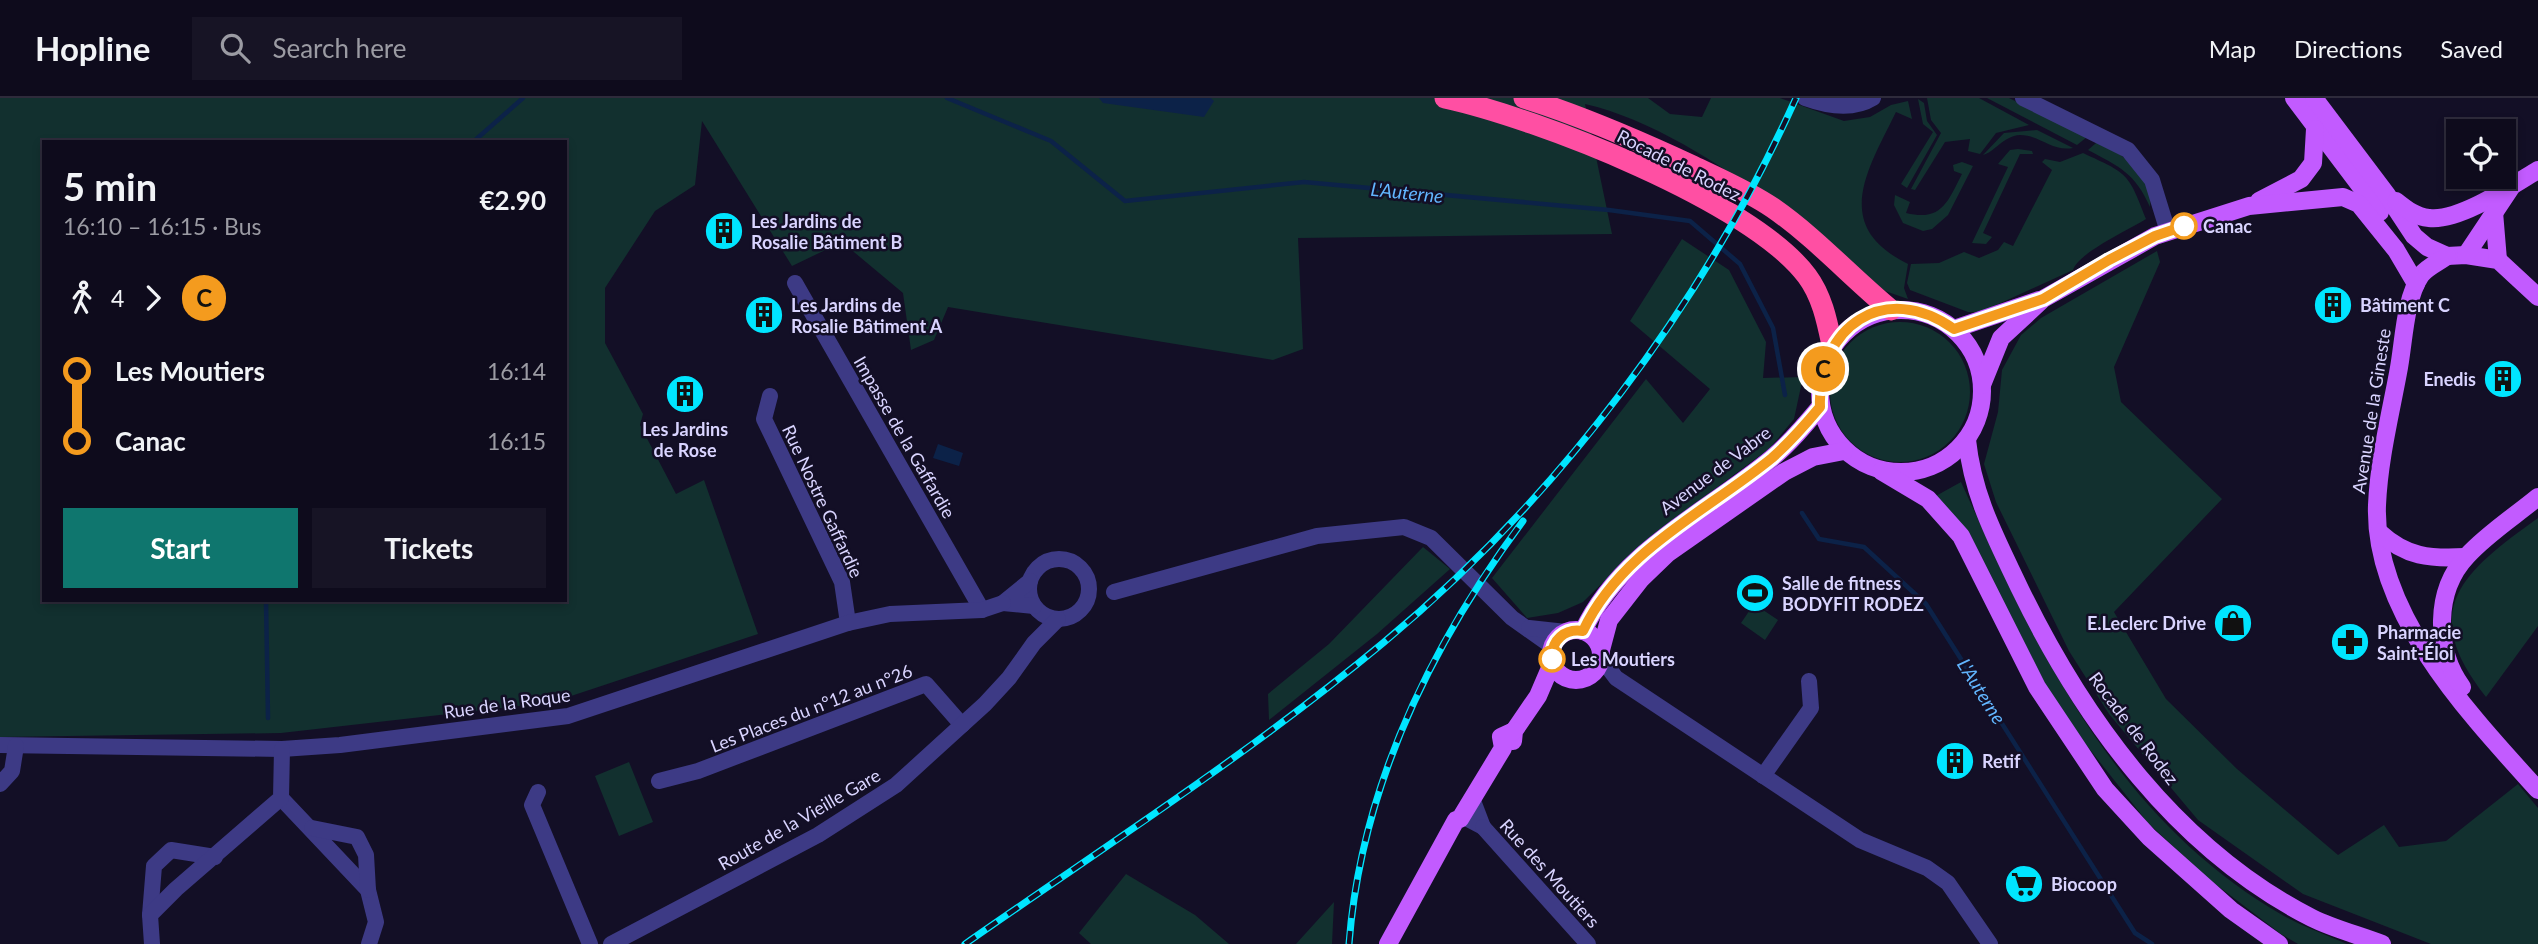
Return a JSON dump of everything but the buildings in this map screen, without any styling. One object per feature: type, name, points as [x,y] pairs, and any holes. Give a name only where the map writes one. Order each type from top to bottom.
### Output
[{"type":"highway","name":"Rocade de Rodez","points":[[1445,98],[1541,126],[1622,160],[1710,203],[1767,237],[1788,255],[1811,284],[1824,308],[1832,345]]},
{"type":"highway","name":"Rocade de Rodez","points":[[1524,98],[1637,139],[1736,187],[1772,208],[1811,237],[1891,310]]},
{"type":"main road","points":[[2294,98],[2404,243],[2419,278]]},
{"type":"main road","points":[[2314,98],[2387,195],[2414,236],[2447,256],[2466,255],[2498,260],[2534,289]]},
{"type":"main road","points":[[1954,329],[2043,299],[2109,260],[2168,232],[2249,206],[2301,179],[2313,163],[2315,129]]},
{"type":"main road","points":[[2516,183],[2538,170]]},
{"type":"main road","points":[[2387,195],[2410,212],[2429,218],[2442,218],[2505,189]]},
{"type":"main road","points":[[2466,255],[2509,189]]},
{"type":"main road","points":[[2249,206],[2343,197],[2359,204],[2419,278]]},
{"type":"main road","points":[[2494,212],[2498,260]]},
{"type":"main road","points":[[2419,278],[2447,256]]},
{"type":"main road","name":"Avenue de la Gineste","points":[[2419,278],[2381,464],[2377,506],[2384,562],[2397,602],[2460,699],[2538,790]]},
{"type":"main road","points":[[1982,385],[2001,338],[2043,299]]},
{"type":"main road","points":[[1881,471],[1905,473],[1929,468],[1950,457],[1967,440],[1981,404],[1982,385],[1978,364],[1968,345],[1954,329],[1925,313],[1891,310],[1870,315],[1852,325],[1832,345],[1819,383],[1820,407],[1829,430],[1844,451],[1861,463],[1881,471],[1928,499],[1961,536],[2037,687],[2105,789],[2149,837],[2210,892],[2280,944]]},
{"type":"main road","name":"Avenue de Vabre","points":[[1575,631],[1626,571],[1676,525],[1771,458],[1820,407]]},
{"type":"main road","name":"Rocade de Rodez","points":[[1967,440],[1979,503],[2025,598],[2091,715],[2136,774],[2178,821],[2282,901],[2314,919],[2382,944]]},
{"type":"main road","points":[[1538,696],[1568,678],[1582,679],[1602,664],[1609,620],[1641,579],[1668,553],[1784,472],[1813,457],[1844,451]]},
{"type":"main road","points":[[2538,497],[2465,557],[2448,590],[2441,616],[2441,640],[2459,684],[2538,779]]},
{"type":"main road","points":[[2379,532],[2396,547],[2427,559],[2465,557]]},
{"type":"main road","points":[[1388,944],[1503,748],[1512,745],[1514,731],[1538,696],[1553,654],[1575,631],[1595,638],[1602,664]]},
{"type":"main road","points":[[1553,654],[1556,668],[1568,678]]},
{"type":"street","points":[[1805,98],[1846,106],[1864,104],[1873,98]]},
{"type":"street","points":[[2023,98],[2128,149],[2152,180],[2168,232]]},
{"type":"street","name":"Impasse de la Gaffardie","points":[[795,282],[982,610]]},
{"type":"street","name":"Rue Nostre Gaffardie","points":[[770,396],[764,419],[842,582],[848,623]]},
{"type":"street","points":[[1037,609],[1058,619],[1074,615],[1085,604],[1114,592],[1317,536],[1404,527],[1431,538],[1512,618],[1529,628],[1553,654]]},
{"type":"street","points":[[1040,637],[1037,609],[1030,598],[1030,581],[1041,565],[1060,559],[1075,564],[1086,577],[1114,592]]},
{"type":"street","points":[[1085,604],[1088,595],[1086,577]]},
{"type":"street","name":"Rue de la Roque","points":[[8,745],[282,749],[568,716],[848,623],[890,614],[982,610],[1003,603],[1030,581]]},
{"type":"street","name":"Rue de la Roque","points":[[1003,603],[1037,609]]},
{"type":"street","name":"Route de la Vieille Gare","points":[[611,944],[818,835],[896,785],[1009,678],[1040,637],[1058,619]]},
{"type":"street","points":[[1529,628],[1575,631]]},
{"type":"street","points":[[1602,664],[1860,840],[1927,868],[1948,883],[1990,944]]},
{"type":"street","points":[[1763,776],[1811,708],[1809,681]]},
{"type":"street","name":"Les Places du n°12 au n°26","points":[[659,781],[698,771],[926,684],[962,725]]},
{"type":"street","points":[[0,784],[12,771],[8,745]]},
{"type":"street","points":[[150,915],[281,798],[282,749]]},
{"type":"street","points":[[538,792],[532,805],[590,944]]},
{"type":"street","points":[[281,798],[368,890]]},
{"type":"street","name":"Rue des Moutiers","points":[[1472,798],[1483,827],[1588,944]]},
{"type":"street","name":"Rue des Moutiers","points":[[1459,821],[1483,827]]},
{"type":"street","points":[[312,828],[357,837],[366,855],[368,890],[376,922],[369,944]]},
{"type":"street","points":[[152,944],[150,915],[154,866],[171,850],[215,857]]},
{"type":"green space","points":[[0,98],[1648,98],[1670,114],[1702,117],[1711,98],[1780,98],[1844,121],[1870,117],[1891,105],[1908,101],[1912,119],[1896,112],[1875,155],[1862,196],[1863,215],[1870,233],[1884,249],[1908,264],[1904,288],[1908,299],[1885,291],[1781,209],[1703,156],[1624,116],[1585,104],[1612,234],[1298,238],[1303,349],[1273,360],[948,307],[934,340],[911,350],[903,293],[842,242],[792,266],[702,121],[695,185],[655,211],[605,288],[605,343],[643,414],[640,425],[676,494],[704,480],[758,634],[553,702],[281,733],[0,737]]},
{"type":"green space","points":[[1927,98],[1979,98],[2029,125],[1996,133],[1980,154],[1968,151],[1970,139],[1945,142],[1915,190],[1911,189],[1941,133],[1931,120]]},
{"type":"green space","points":[[1987,98],[2009,98],[2087,137],[2077,145]]},
{"type":"green space","points":[[1918,99],[1924,103],[1927,121],[1937,135],[1907,188],[1901,184],[1933,132],[1923,124]]},
{"type":"green space","points":[[2037,130],[2073,148],[2059,148],[2020,135],[2009,138],[1983,155],[2004,133]]},
{"type":"green space","points":[[2103,142],[2128,161],[2142,177],[2150,196],[2150,207],[2138,186],[2125,172],[2088,150],[2096,143]]},
{"type":"green space","points":[[2010,150],[2032,151],[2033,154],[2020,154],[1983,233],[1992,237],[1986,244],[1972,243],[2008,167],[1998,164]]},
{"type":"green space","points":[[2083,153],[2125,176],[2146,219],[2094,249],[2077,263],[2073,270],[1981,312],[1968,312],[1910,290],[1907,283],[1911,264],[1939,263],[1964,252],[1979,258],[1998,250],[2004,242],[2013,246],[2052,170],[2042,162],[2045,159],[2060,162]]},
{"type":"green space","points":[[1962,162],[1973,166],[1948,215],[1932,229],[1923,231],[1903,223],[1894,205],[1895,195],[1910,202],[1906,213],[1918,215],[1936,212],[1948,201],[1962,174],[1954,171],[1953,165]]},
{"type":"green space","points":[[1682,239],[1729,270],[1766,342],[1763,378],[1803,377],[1794,419],[1770,448],[1644,542],[1583,602],[1558,613],[1527,618],[1492,578],[1646,379],[1683,423],[1710,389],[1630,321]]},
{"type":"green space","points":[[2157,251],[2160,262],[2114,367],[2121,402],[2222,499],[2114,612],[2166,699],[2237,769],[2338,855],[2384,825],[2399,847],[2446,841],[2518,784],[2538,808],[2538,944],[2431,944],[2303,894],[2198,820],[2109,714],[2069,651],[1996,502],[1984,464],[1998,412],[2002,370],[2021,335],[2041,318]]},
{"type":"green space","points":[[1900,322],[1927,327],[1950,342],[1965,365],[1970,392],[1965,419],[1950,442],[1927,457],[1900,462],[1873,457],[1850,442],[1835,419],[1830,392],[1835,365],[1850,342],[1873,327]]},
{"type":"green space","points":[[1961,482],[2052,668],[2088,726],[2128,781],[2173,831],[2225,876],[2284,916],[2347,944],[2298,944],[2281,934],[2210,880],[2148,823],[2065,718],[1934,497]]},
{"type":"green space","points":[[2538,518],[2538,626],[2486,697],[2465,666],[2454,640],[2452,616],[2458,595],[2470,575],[2488,556]]},
{"type":"green space","points":[[1423,547],[1450,569],[1377,634],[1269,720],[1268,694],[1329,644]]},
{"type":"green space","points":[[1754,604],[1778,620],[1765,640],[1741,623]]},
{"type":"green space","points":[[629,762],[653,822],[619,836],[595,776]]},
{"type":"green space","points":[[1126,874],[1195,915],[1229,944],[1091,944],[1079,933]]},
{"type":"green space","points":[[1334,902],[1332,944],[1296,944]]},
{"type":"water","points":[[1099,98],[1211,98],[1214,101],[1204,117],[1103,103]]},
{"type":"water","points":[[938,444],[963,453],[959,466],[933,458]]},
{"type":"waterway","points":[[475,140],[523,98]]},
{"type":"waterway","name":"L'Auterne","points":[[947,98],[1051,141],[1125,201],[1304,182],[1609,210],[1690,221],[1740,264],[1773,328],[1785,395]]},
{"type":"waterway","name":"L'Auterne","points":[[1802,513],[1819,539],[1864,547],[1926,604],[2135,933],[2152,944]]},
{"type":"waterway","points":[[266,602],[268,718]]},
{"type":"railway","points":[[965,944],[1282,723],[1383,643],[1447,586],[1508,526],[1566,461],[1620,394],[1671,323],[1717,250],[1759,175],[1796,98]]},
{"type":"railway","points":[[1349,944],[1356,886],[1368,829],[1406,720],[1459,617],[1523,521]]},
{"type":"bus line","name":"C","points":[[1552,659],[1553,648],[1560,636],[1572,630],[1583,631],[1594,608],[1626,571],[1676,525],[1771,458],[1800,430],[1820,407],[1819,383],[1832,345],[1852,325],[1870,315],[1908,309],[1940,319],[1954,329],[2043,299],[2155,236],[2184,226]]},
{"type":"place","name":"Canac","points":[[2184,226]]},
{"type":"place","name":"Les Jardins de Rosalie Bâtiment B","points":[[724,231]]},
{"type":"place","name":"Bâtiment C","points":[[2333,305]]},
{"type":"place","name":"Les Jardins de Rosalie Bâtiment A","points":[[764,315]]},
{"type":"place","name":"Enedis","points":[[2503,379]]},
{"type":"place","name":"Les Jardins de Rose","points":[[685,394]]},
{"type":"place","name":"Salle de fitness BODYFIT RODEZ","points":[[1755,593]]},
{"type":"place","name":"E.Leclerc Drive","points":[[2233,623]]},
{"type":"place","name":"Pharmacie Saint-Éloi","points":[[2350,642]]},
{"type":"place","name":"Les Moutiers","points":[[1552,659]]},
{"type":"place","name":"Retif","points":[[1955,761]]},
{"type":"place","name":"Biocoop","points":[[2024,884]]}]
